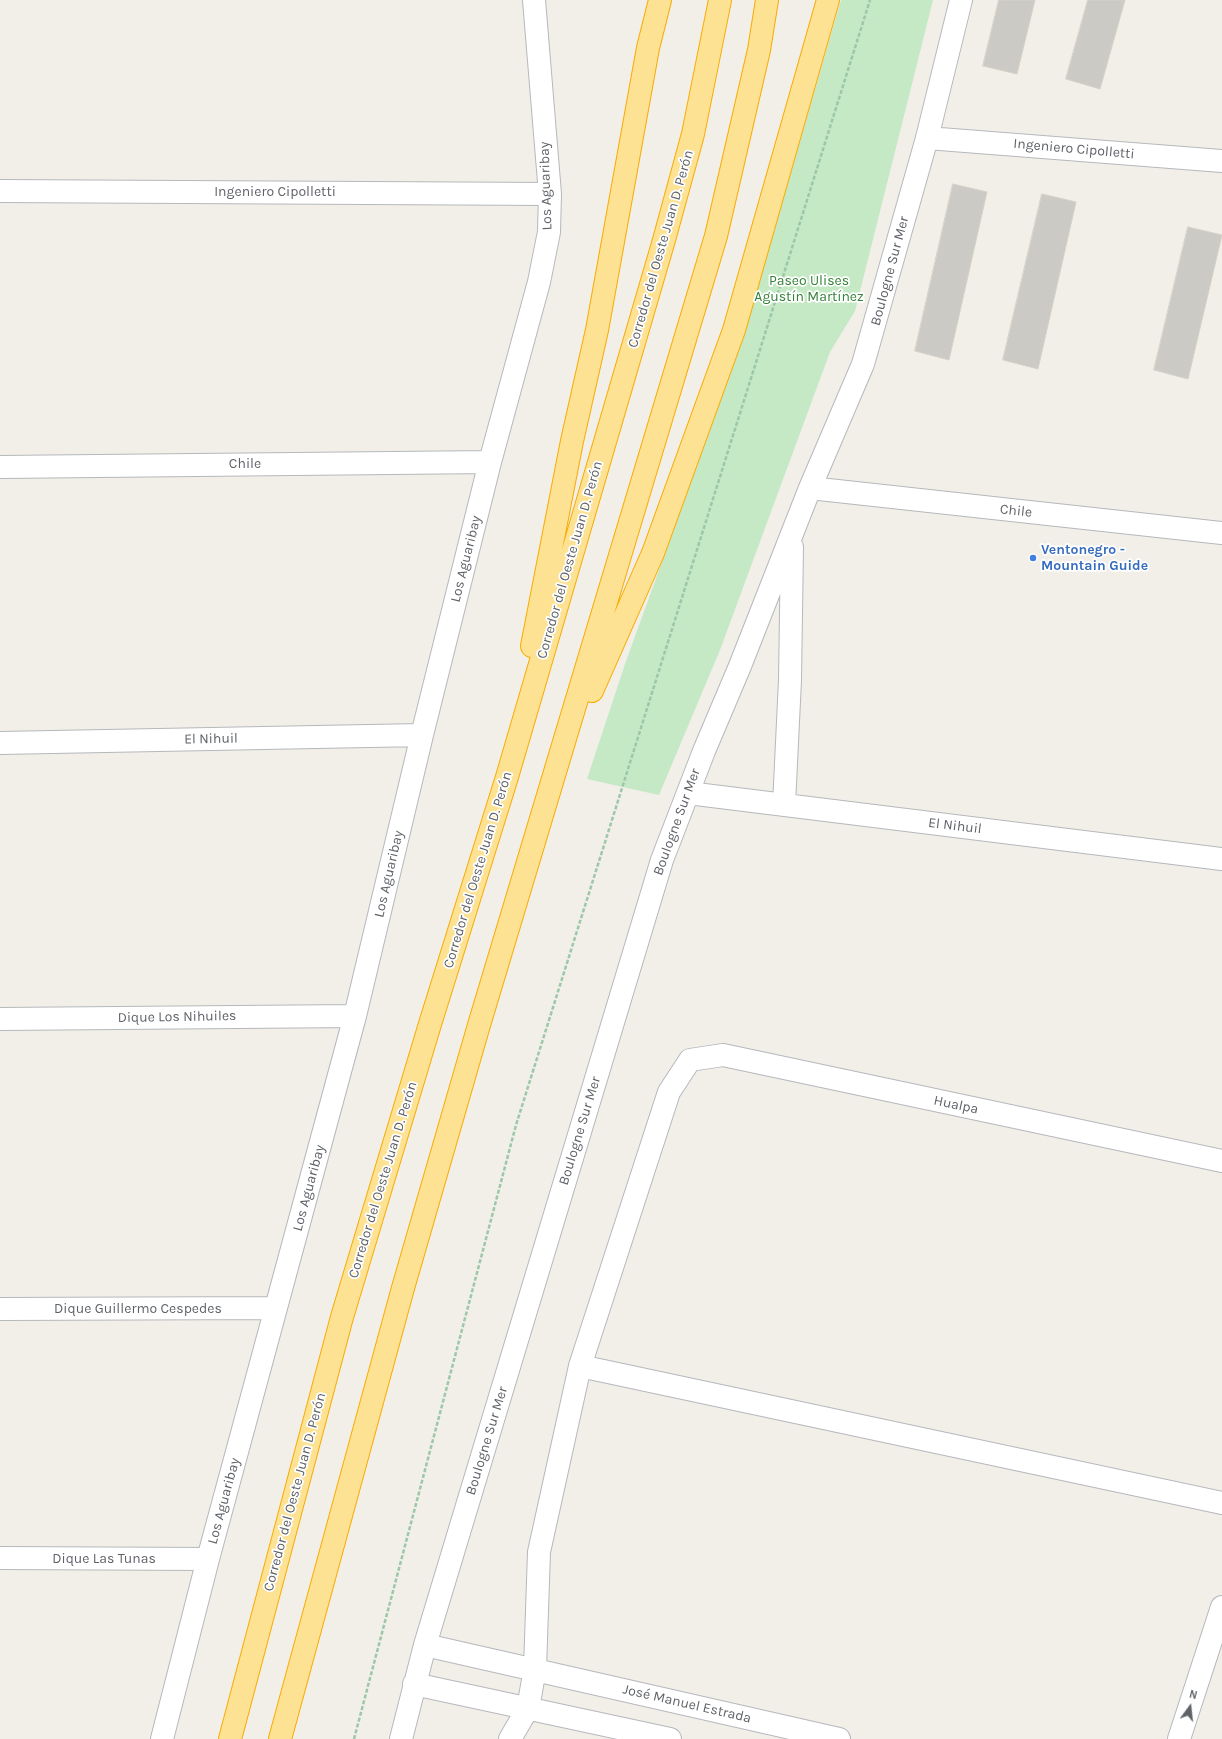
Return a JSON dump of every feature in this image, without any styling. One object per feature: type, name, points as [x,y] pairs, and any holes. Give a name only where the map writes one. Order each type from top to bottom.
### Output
[{"type":"highway","points":[[507,777],[572,440],[598,322],[648,48],[660,0]]},
{"type":"highway","name":"Corredor del Oeste Juan D. Perón","points":[[230,1739],[342,1317],[507,777],[664,240],[693,134],[720,0]]},
{"type":"highway","points":[[280,1739],[403,1288],[553,778],[716,236],[759,50],[767,0]]},
{"type":"highway","points":[[553,778],[653,553],[734,330],[828,0]]},
{"type":"highway","points":[[294,1739],[296,1678]]},
{"type":"street","name":"Los Aguaribay","points":[[162,1739],[208,1559],[355,1016],[422,735],[490,462],[539,282],[549,232],[550,194],[534,0]]},
{"type":"street","name":"Boulogne Sur Mer","points":[[401,1739],[425,1645],[662,860],[704,751],[740,666],[810,488],[863,364],[927,138],[960,0]]},
{"type":"street","name":"Ingeniero Cipolletti","points":[[927,138],[1222,161]]},
{"type":"street","name":"Ingeniero Cipolletti","points":[[0,190],[550,194]]},
{"type":"street","name":"Chile","points":[[0,466],[490,462]]},
{"type":"street","name":"Chile","points":[[810,488],[1222,533]]},
{"type":"street","name":"Boulogne Sur Mer","points":[[784,805],[790,680],[792,534]]},
{"type":"street","name":"El Nihuil","points":[[0,743],[422,735]]},
{"type":"street","name":"El Nihuil","points":[[688,794],[1222,859]]},
{"type":"street","name":"Dique Los Nihuiles","points":[[0,1019],[355,1016]]},
{"type":"street","name":"Hualpa","points":[[580,1366],[669,1092],[690,1060],[723,1055],[1222,1161]]},
{"type":"street","name":"Dique Guillermo Cespedes","points":[[0,1309],[276,1308]]},
{"type":"street","points":[[510,1739],[528,1708],[535,1669],[539,1552],[580,1366],[1222,1503]]},
{"type":"street","name":"Dique Las Tunas","points":[[0,1558],[208,1559]]},
{"type":"street","points":[[1179,1739],[1222,1606]]},
{"type":"street","name":"José Manuel Estrada","points":[[425,1645],[839,1739]]},
{"type":"street","points":[[414,1684],[670,1739]]},
{"type":"path","points":[[354,1739],[516,1125],[870,0]]},
{"type":"green space","name":"Paseo Ulises Agustín Martínez","points":[[841,0],[933,0],[855,311],[830,352],[720,650],[659,795],[587,779],[625,664],[742,341]]},
{"type":"building","points":[[999,0],[1035,0],[1017,74],[983,66]]},
{"type":"building","points":[[1088,0],[1125,0],[1100,89],[1066,79]]},
{"type":"building","points":[[953,184],[987,192],[949,360],[915,351]]},
{"type":"building","points":[[1042,194],[1076,202],[1038,369],[1003,360]]},
{"type":"building","points":[[1188,227],[1222,235],[1188,379],[1154,370]]},
{"type":"place","name":"Ventonegro - Mountain Guide","points":[[1033,558]]}]
